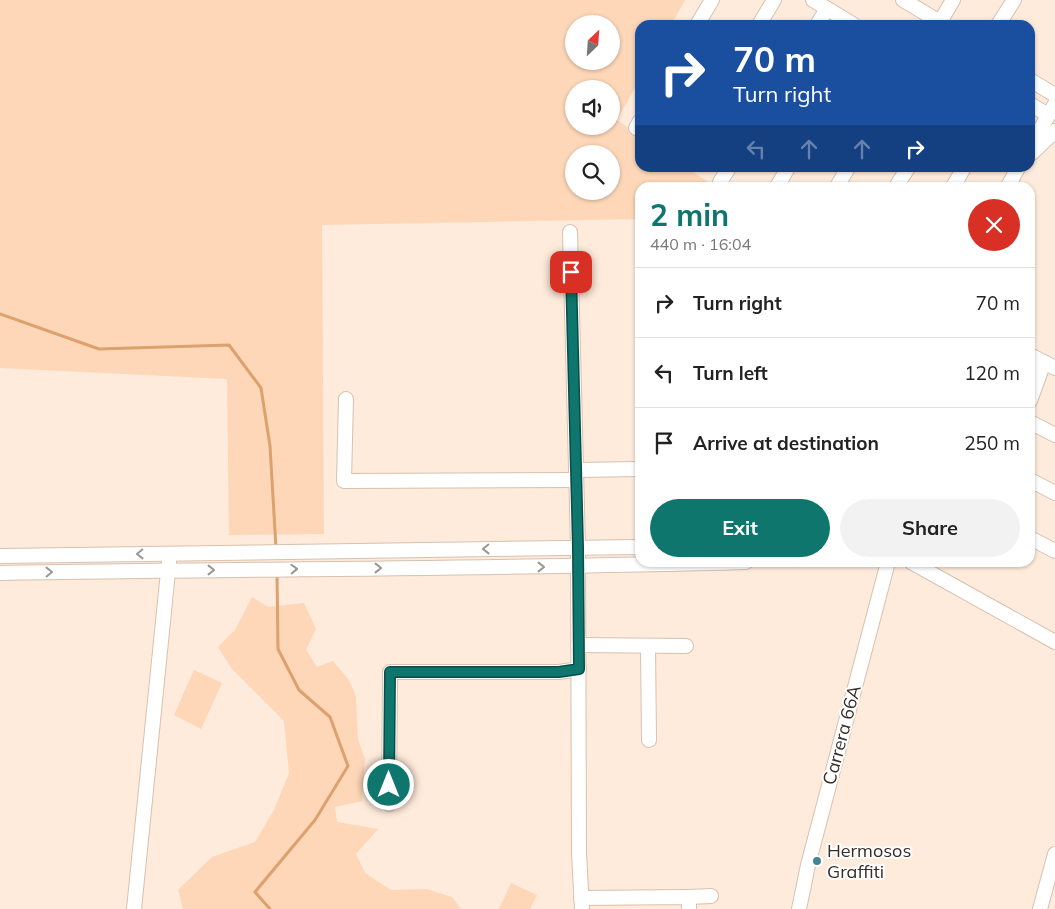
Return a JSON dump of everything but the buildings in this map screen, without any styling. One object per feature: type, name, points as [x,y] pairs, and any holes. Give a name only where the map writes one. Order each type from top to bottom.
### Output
[{"type":"street","points":[[700,20],[712,0]]},
{"type":"street","points":[[762,20],[774,0]]},
{"type":"street","points":[[813,0],[846,20]]},
{"type":"street","points":[[903,0],[936,20]]},
{"type":"street","points":[[944,20],[953,0]]},
{"type":"street","points":[[1001,20],[1014,0]]},
{"type":"street","points":[[820,20],[827,9]]},
{"type":"street","points":[[1035,83],[1055,96]]},
{"type":"street","points":[[1035,105],[1052,110],[1050,134],[1035,150]]},
{"type":"street","points":[[1035,143],[1050,134]]},
{"type":"street","points":[[720,182],[726,172]]},
{"type":"street","points":[[570,232],[578,547],[581,903],[689,903],[712,896]]},
{"type":"street","points":[[1035,357],[1050,365],[1035,392]]},
{"type":"street","points":[[346,399],[344,481],[576,475],[635,469]]},
{"type":"street","points":[[1035,425],[1055,435]]},
{"type":"street","points":[[1035,483],[1055,493]]},
{"type":"street","points":[[1035,541],[1055,551]]},
{"type":"street","points":[[0,556],[635,547]]},
{"type":"street","points":[[134,909],[170,554]]},
{"type":"street","points":[[0,573],[635,565]]},
{"type":"street","name":"Carrera 66A","points":[[799,909],[808,865],[887,567]]},
{"type":"street","points":[[920,567],[1055,642]]},
{"type":"street","points":[[578,645],[686,646]]},
{"type":"street","points":[[648,646],[649,740]]},
{"type":"street","points":[[389,804],[390,672],[559,672],[579,669]]},
{"type":"street","points":[[1040,909],[1055,854]]},
{"type":"shaded area","points":[[0,0],[685,0],[674,20],[635,20],[635,88],[620,115],[620,80],[565,80],[565,135],[620,135],[620,122],[635,133],[635,172],[693,172],[708,182],[635,182],[635,219],[322,225],[324,534],[229,535],[227,379],[0,368]]},
{"type":"shaded area","points":[[252,597],[268,607],[304,603],[316,629],[306,650],[317,667],[333,661],[349,680],[356,696],[358,739],[365,759],[362,801],[335,807],[337,822],[378,829],[356,854],[365,873],[391,890],[426,889],[452,897],[461,909],[183,909],[178,890],[212,857],[255,842],[274,810],[289,773],[284,721],[232,669],[218,647],[235,630]]},
{"type":"shaded area","points":[[194,670],[222,683],[201,729],[174,715]]},
{"type":"shaded area","points":[[511,883],[537,895],[530,909],[499,909]]},
{"type":"waterway","points":[[0,314],[99,349],[229,345],[261,388],[270,446],[276,548]]},
{"type":"waterway","points":[[270,909],[255,892],[315,820],[348,766],[330,717],[299,690],[278,649],[277,574]]},
{"type":"place","name":"Hermosos Graffiti","points":[[817,861]]},
{"type":"route","points":[[389,785],[390,672],[559,672],[579,669],[571,272]]}]
